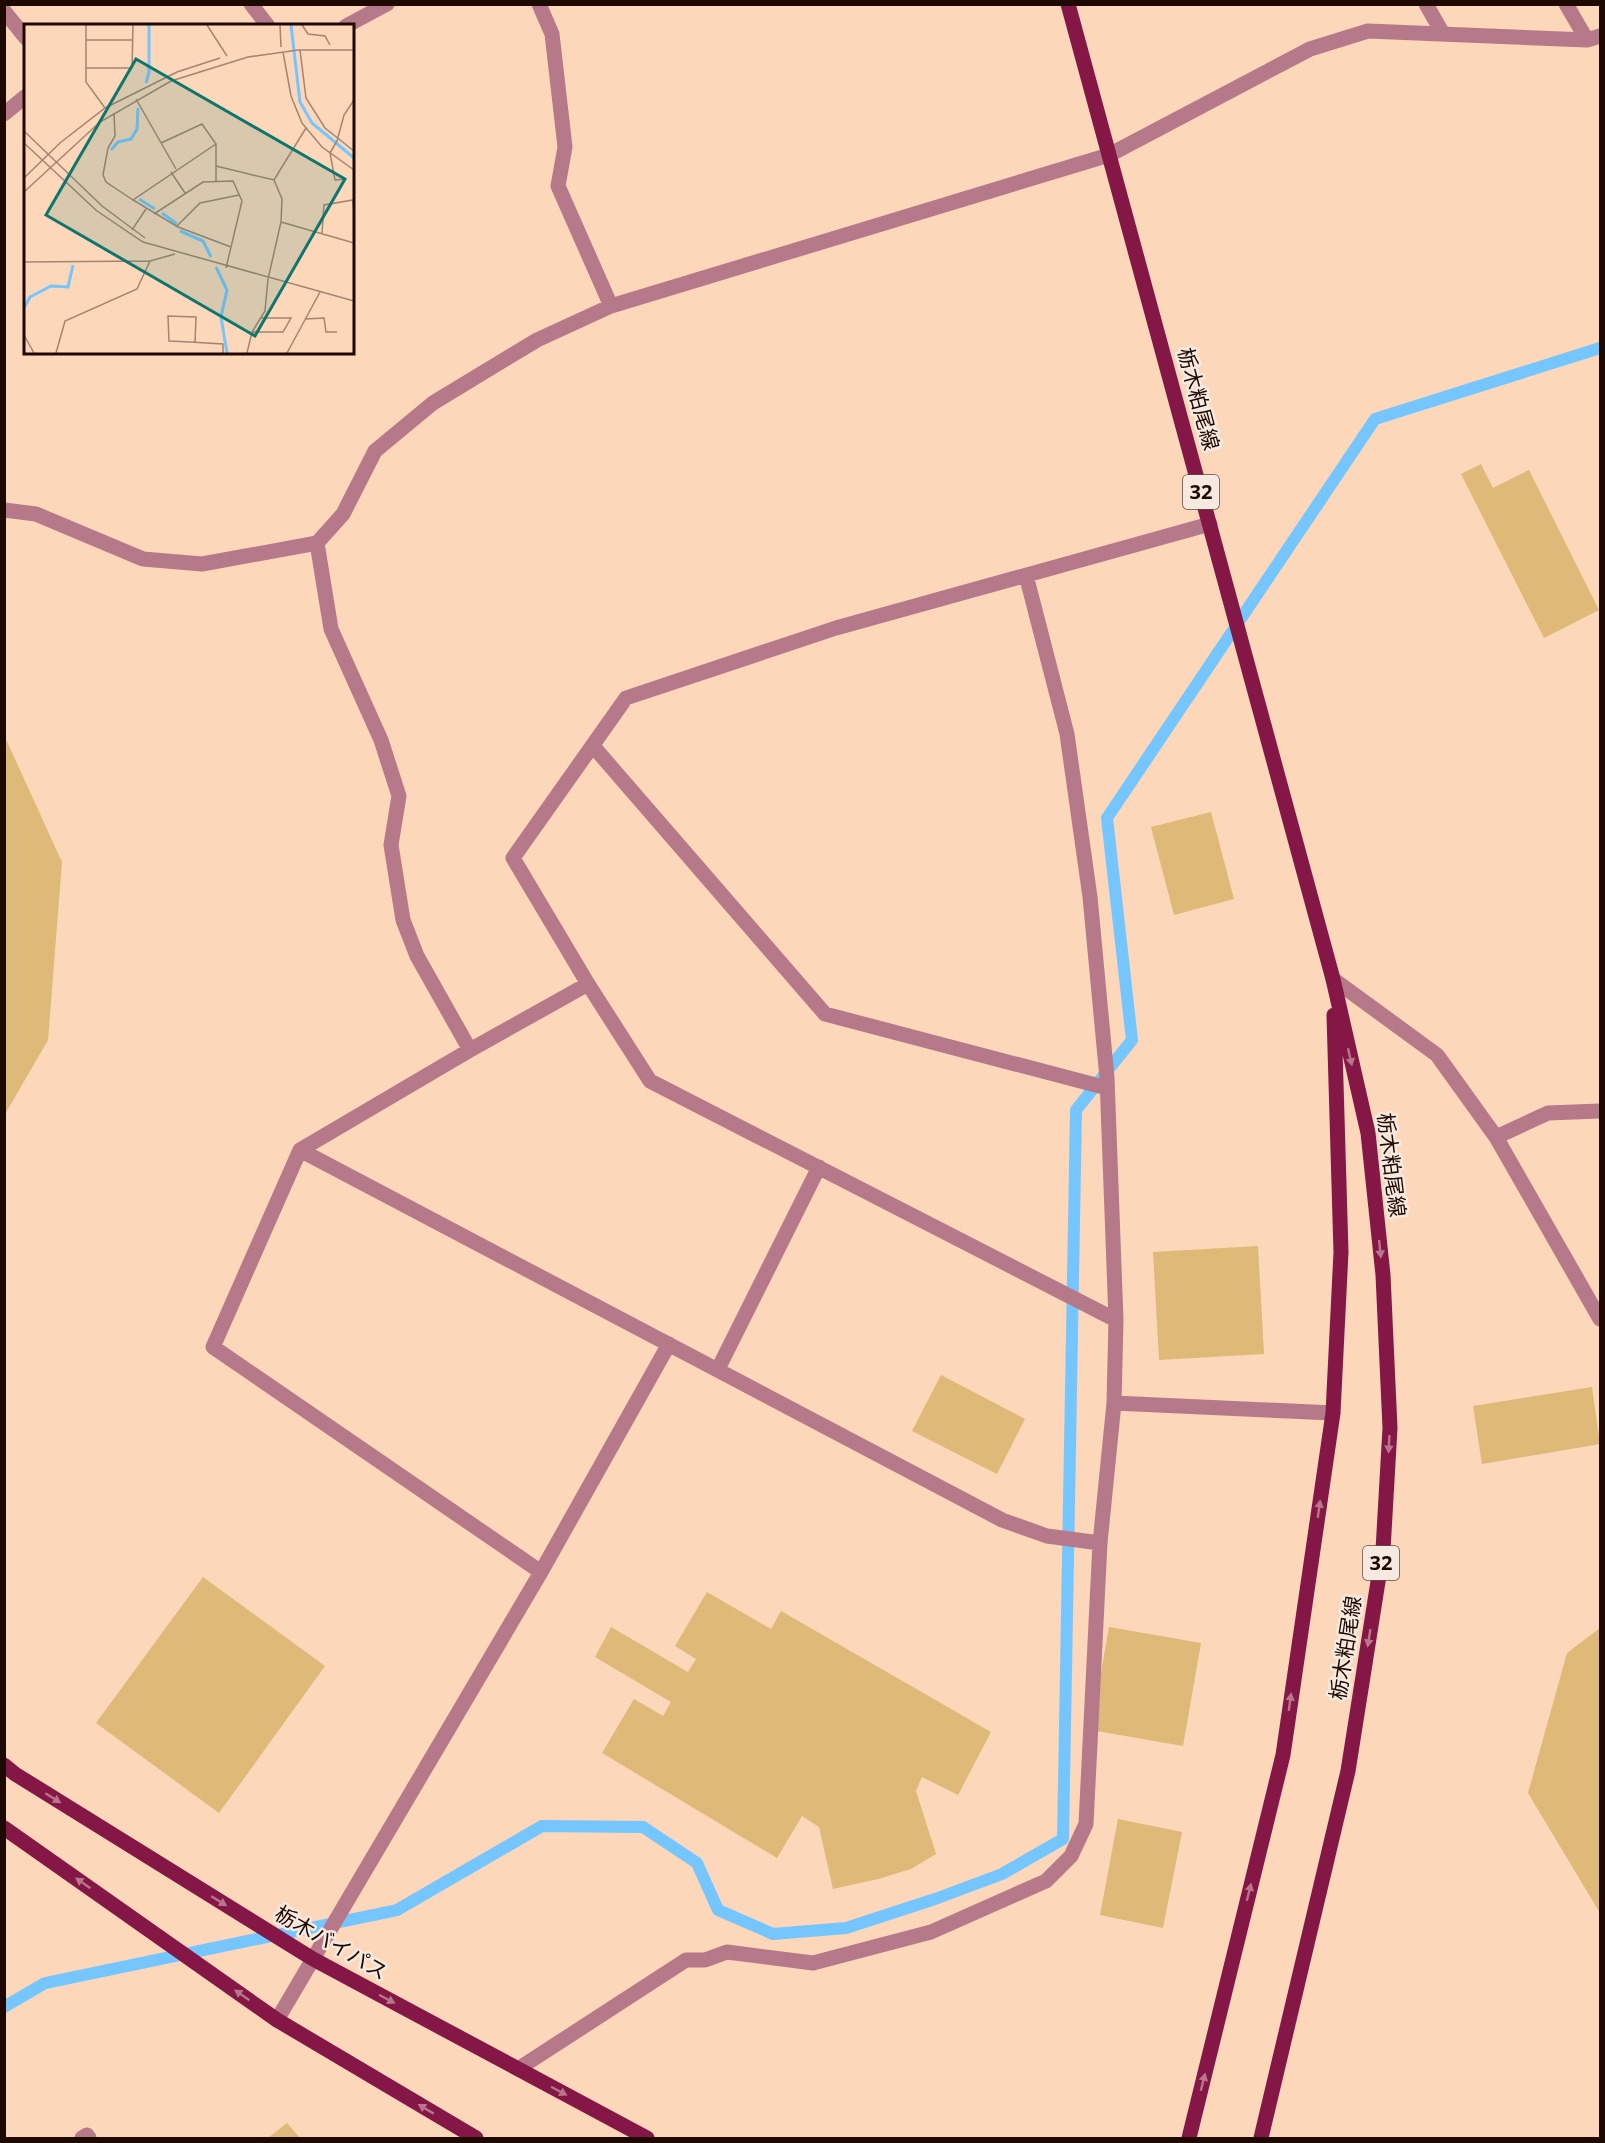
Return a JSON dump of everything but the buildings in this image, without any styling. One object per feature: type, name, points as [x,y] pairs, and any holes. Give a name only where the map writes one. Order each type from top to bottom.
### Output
[{"type":"main road","name":"栃木粕尾線","points":[[1068,4],[1333,979],[1368,1133],[1383,1275],[1390,1428],[1383,1550],[1348,1771],[1261,2139]]},
{"type":"main road","name":"栃木粕尾線","points":[[1189,2139],[1283,1755],[1333,1413],[1341,1252],[1333,979]]},
{"type":"main road","name":"栃木バイパス","points":[[4,1765],[313,1959],[647,2139]]},
{"type":"main road","points":[[4,1828],[277,2020],[476,2139]]},
{"type":"street","points":[[251,4],[266,24]]},
{"type":"street","points":[[350,24],[387,4]]},
{"type":"street","points":[[539,4],[552,34],[565,147],[558,186],[611,306]]},
{"type":"street","points":[[1426,4],[1443,34]]},
{"type":"street","points":[[1566,4],[1594,38]]},
{"type":"street","points":[[4,10],[24,35]]},
{"type":"street","points":[[4,510],[36,514],[143,559],[202,564],[317,543],[343,514],[375,451],[433,403],[537,340],[611,306],[1109,155],[1310,49],[1368,32],[1594,38]]},
{"type":"street","points":[[4,114],[24,98]]},
{"type":"street","points":[[1116,1320],[650,1081],[588,984],[513,858],[626,698],[836,628],[1210,524]]},
{"type":"street","points":[[317,543],[331,629],[381,740],[399,796],[391,844],[403,920],[417,956],[470,1050]]},
{"type":"street","points":[[518,2069],[686,1960],[705,1960],[727,1952],[813,1963],[855,1954],[931,1932],[1046,1881],[1071,1856],[1086,1824],[1100,1543],[1114,1403],[1116,1320],[1107,1088],[1090,897],[1066,734],[1026,575]]},
{"type":"street","points":[[593,746],[825,1014],[1107,1088]]},
{"type":"street","points":[[1333,979],[1437,1055],[1496,1137],[1600,1319]]},
{"type":"street","points":[[541,1572],[213,1347],[300,1150],[588,984]]},
{"type":"street","points":[[1496,1137],[1548,1113],[1600,1111]]},
{"type":"street","points":[[300,1150],[1002,1520],[1047,1536],[1100,1543]]},
{"type":"street","points":[[718,1370],[819,1167]]},
{"type":"street","points":[[277,2020],[541,1572],[669,1344]]},
{"type":"street","points":[[1114,1403],[1333,1413]]},
{"type":"street","points":[[82,2139],[87,2135],[89,2139]]},
{"type":"waterway","points":[[4,2007],[45,1983],[397,1910],[542,1826],[643,1827],[697,1863],[718,1910],[773,1934],[846,1928],[935,1899],[1002,1874],[1063,1839],[1076,1110],[1132,1040],[1107,818],[1375,419],[1600,348]]}]
